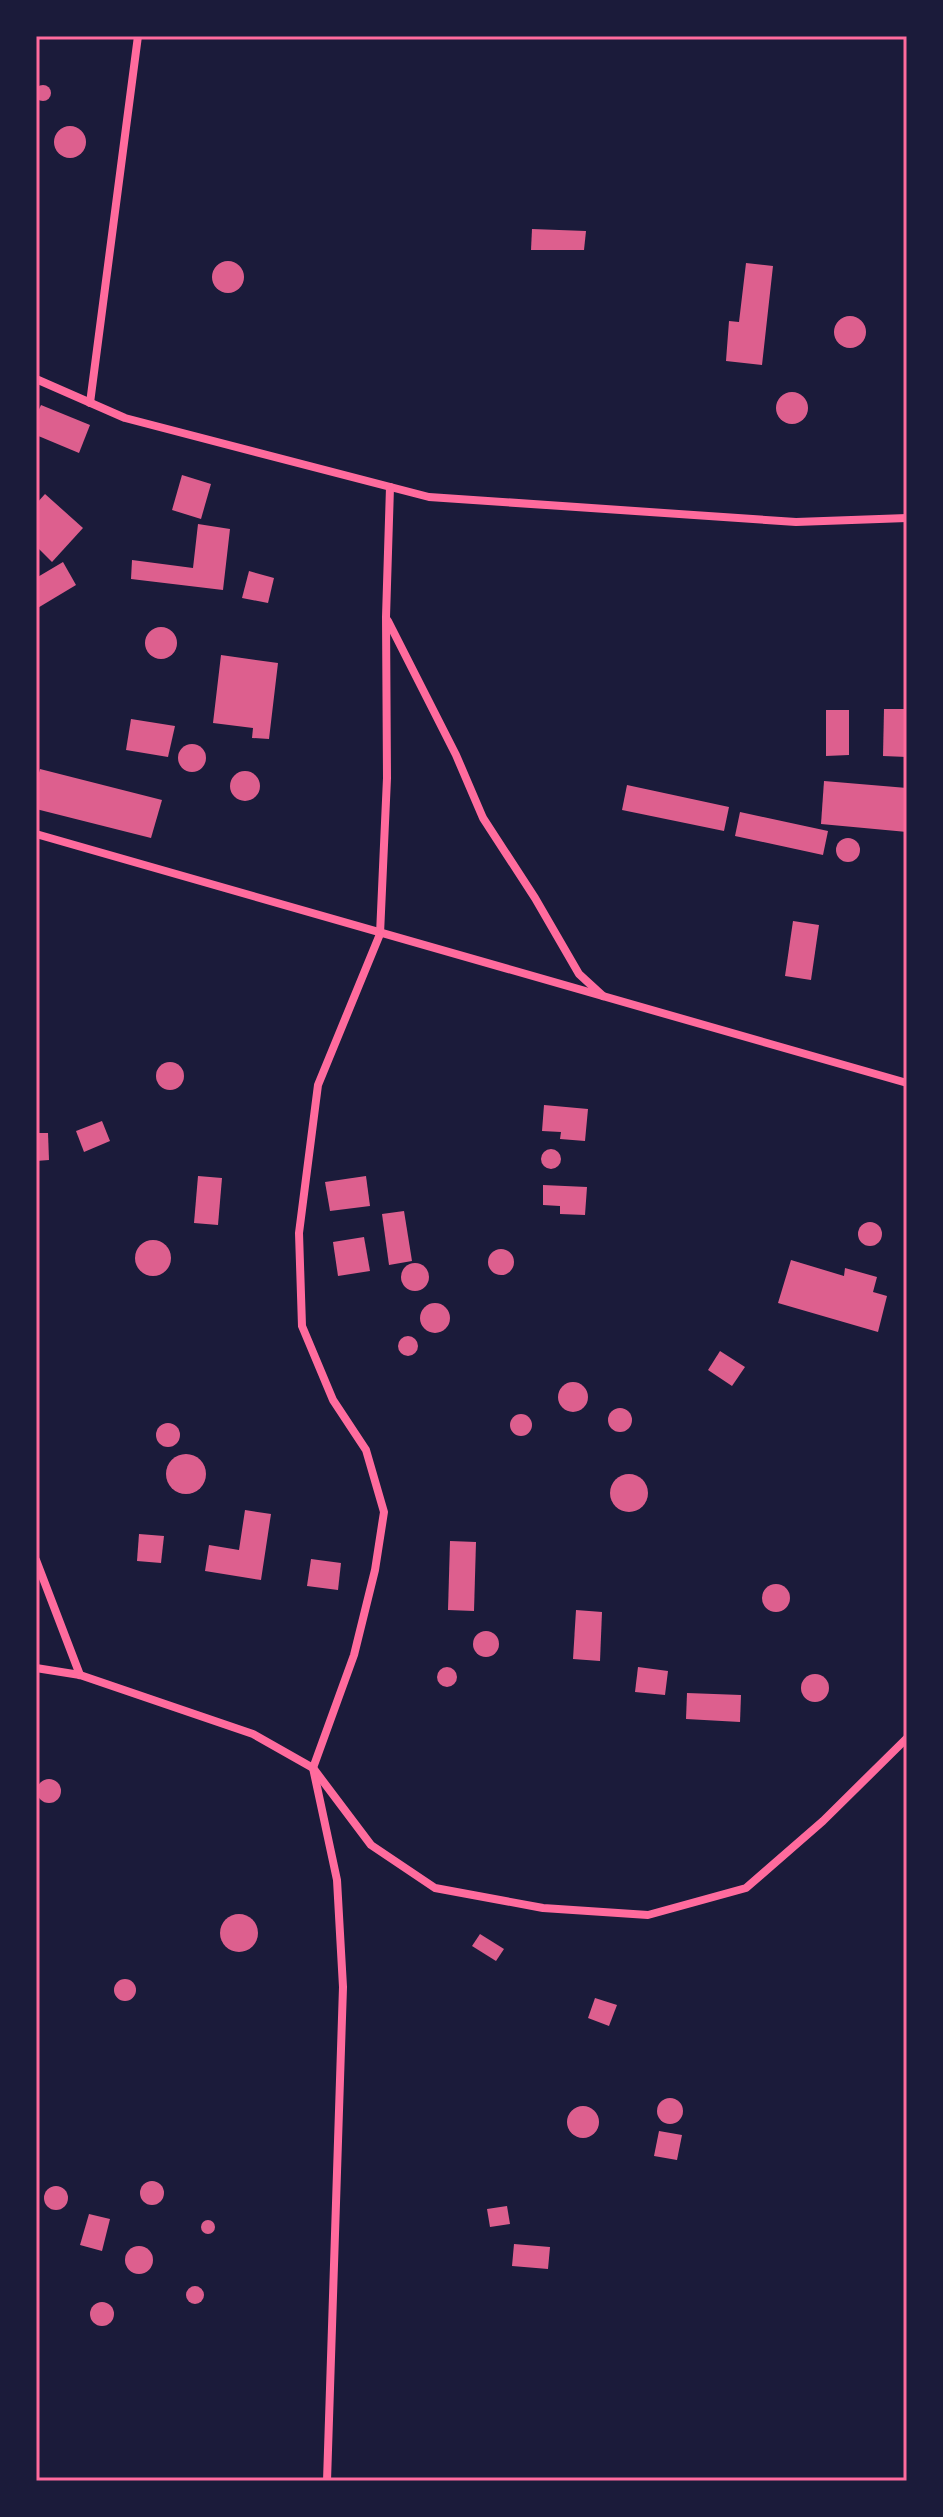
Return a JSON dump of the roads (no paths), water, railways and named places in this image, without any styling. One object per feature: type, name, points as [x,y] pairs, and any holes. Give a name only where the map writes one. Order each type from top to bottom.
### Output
[{"type":"street","points":[[90,403],[138,36]]},
{"type":"street","points":[[36,379],[125,418],[429,497],[796,522],[907,518]]},
{"type":"street","points":[[327,2481],[343,1987],[337,1880],[313,1768],[354,1655],[375,1570],[384,1512],[366,1450],[333,1400],[302,1326],[299,1233],[318,1085],[380,934],[387,778],[386,617],[390,487]]},
{"type":"street","points":[[386,617],[456,755],[483,818],[579,974],[605,997]]},
{"type":"street","points":[[36,834],[907,1083]]},
{"type":"street","points":[[36,1560],[80,1675]]},
{"type":"street","points":[[36,1668],[80,1675],[253,1734],[313,1768],[371,1845],[435,1888],[543,1908],[648,1915],[746,1888],[823,1821],[907,1738]]}]
